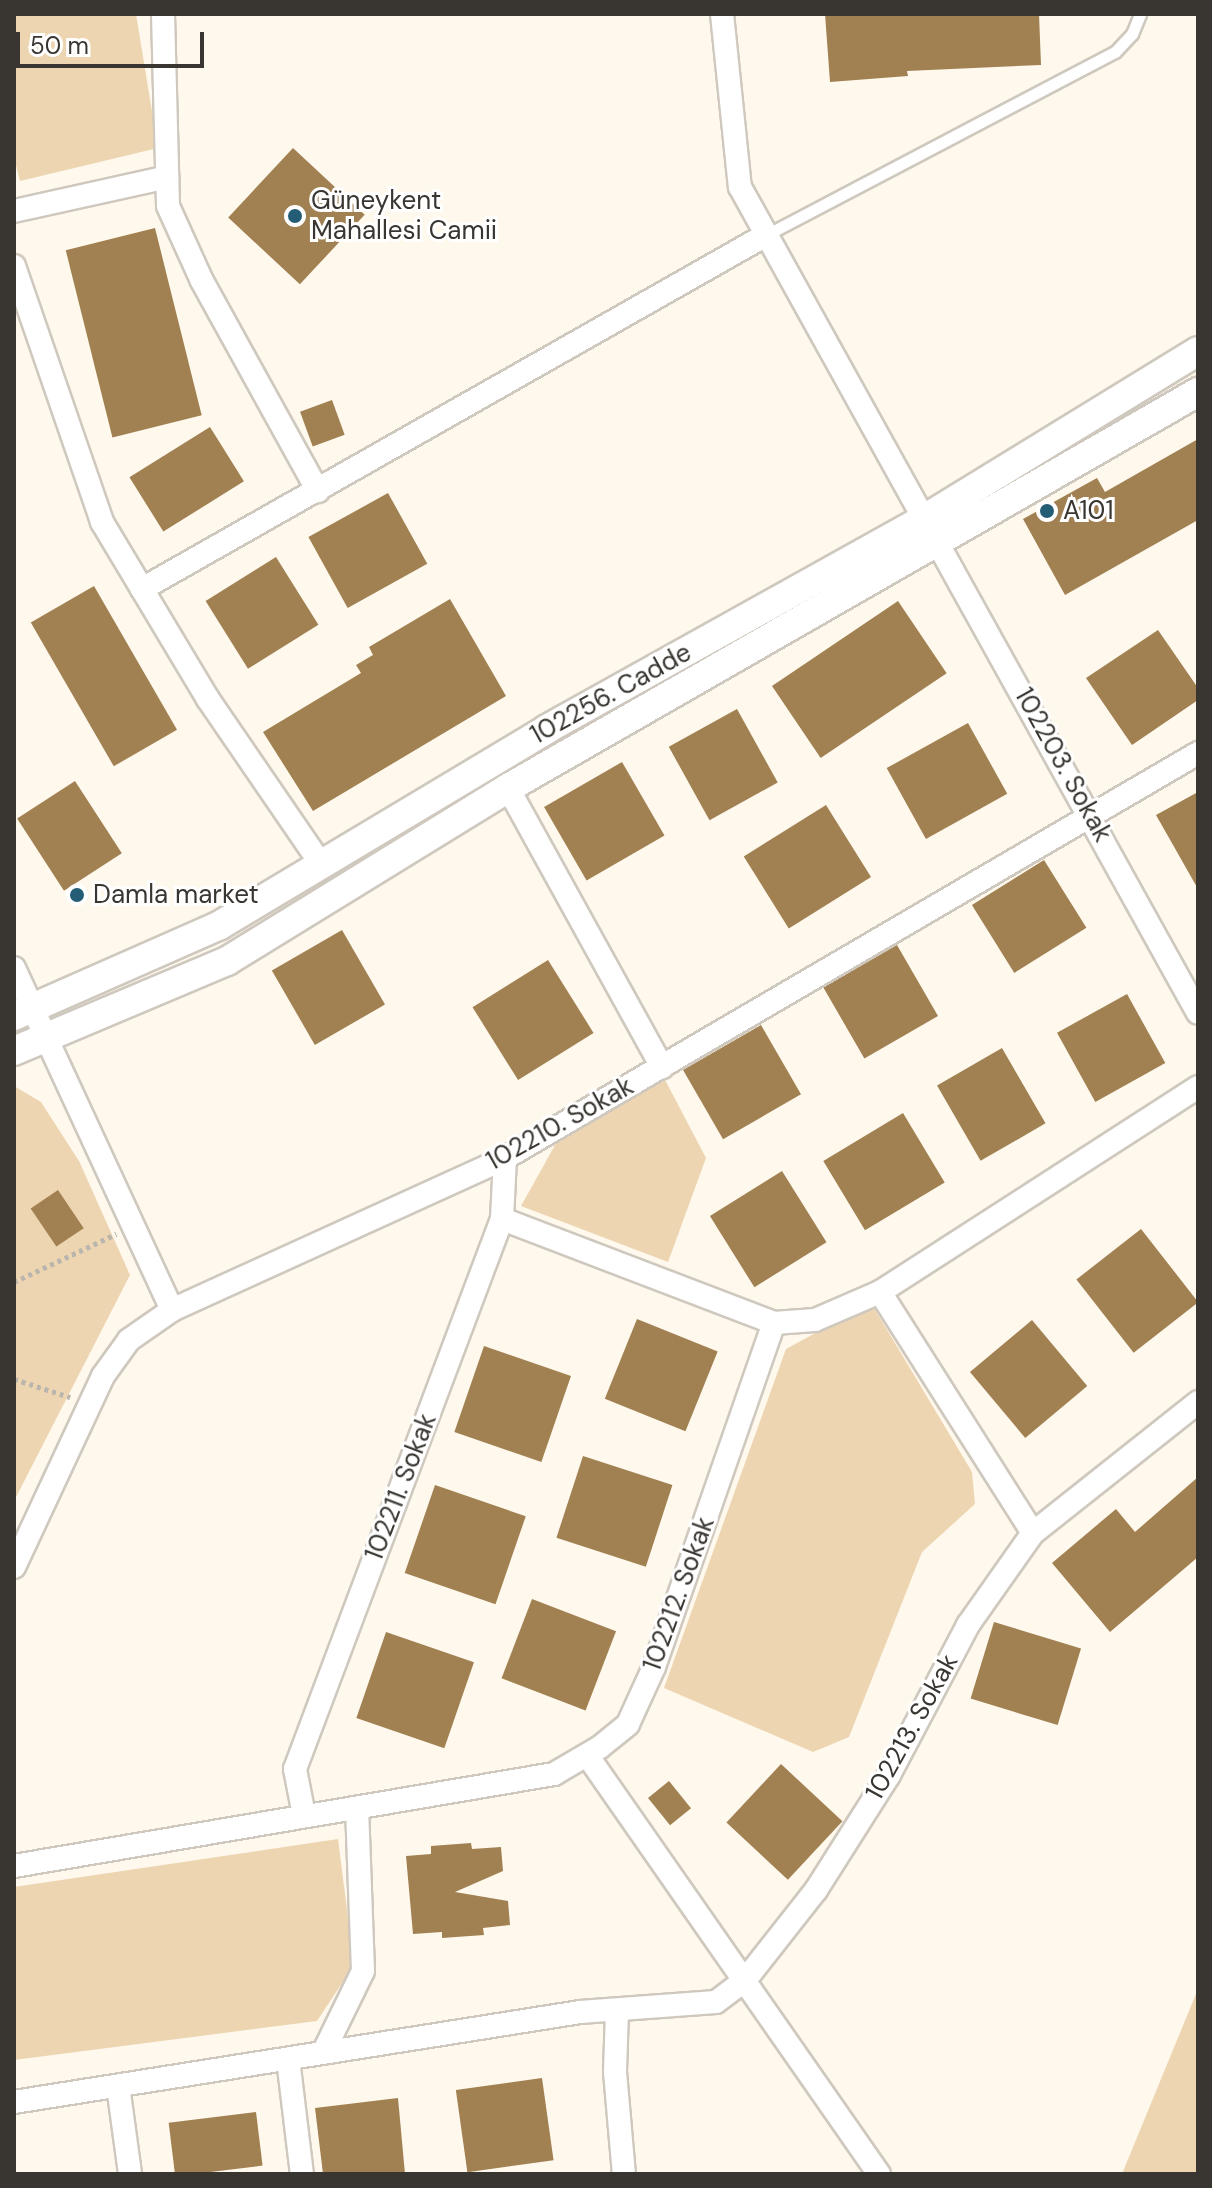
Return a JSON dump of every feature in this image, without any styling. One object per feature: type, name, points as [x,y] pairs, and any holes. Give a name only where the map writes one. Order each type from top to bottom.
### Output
[{"type":"street","points":[[163,14],[168,206],[202,281],[318,491]]},
{"type":"street","name":"102203. Sokak","points":[[722,14],[740,187],[1091,814],[1198,1013]]},
{"type":"street","points":[[14,211],[167,177]]},
{"type":"street","points":[[142,589],[766,235]]},
{"type":"street","points":[[14,266],[102,522],[208,699],[321,864]]},
{"type":"street","name":"102256. Cadde","points":[[24,1012],[220,925],[547,729],[924,519],[1198,351]]},
{"type":"street","name":"102256. Cadde","points":[[14,1051],[227,961],[508,788],[939,545],[1198,392]]},
{"type":"street","name":"102210. Sokak","points":[[14,1567],[89,1403],[129,1340],[172,1310],[505,1158],[1198,753]]},
{"type":"street","points":[[508,788],[662,1067]]},
{"type":"street","points":[[14,968],[24,1012],[47,1038],[131,1227],[172,1310]]},
{"type":"street","points":[[502,1219],[774,1323],[815,1320],[880,1292],[1198,1087]]},
{"type":"street","name":"102211. Sokak","points":[[304,1815],[295,1769],[502,1219],[505,1158]]},
{"type":"street","points":[[880,1292],[1033,1533]]},
{"type":"street","name":"102212. Sokak","points":[[14,1866],[304,1815],[357,1811],[554,1774],[587,1755],[628,1724],[654,1667],[774,1323]]},
{"type":"street","name":"102213. Sokak","points":[[14,2102],[580,2012],[716,2002],[746,1979],[816,1890],[889,1775],[968,1625],[1033,1533],[1198,1402]]},
{"type":"street","points":[[587,1755],[879,2174]]},
{"type":"street","points":[[323,2053],[363,1971],[357,1811]]},
{"type":"street","points":[[617,2011],[624,2174]]},
{"type":"street","points":[[288,2059],[302,2174]]},
{"type":"street","points":[[118,2086],[130,2174]]},
{"type":"lane","points":[[766,235],[1115,52],[1132,34],[1140,14]]},
{"type":"path","points":[[14,1282],[131,1227]]},
{"type":"path","points":[[14,1379],[89,1403]]},
{"type":"shaded area","points":[[14,14],[136,14],[158,148],[20,181],[14,157]]},
{"type":"shaded area","points":[[663,1076],[706,1158],[668,1262],[521,1206],[559,1138]]},
{"type":"shaded area","points":[[14,1086],[41,1102],[79,1161],[130,1275],[14,1501]]},
{"type":"shaded area","points":[[871,1303],[972,1472],[975,1504],[922,1552],[849,1737],[813,1752],[664,1688],[786,1349]]},
{"type":"shaded area","points":[[338,1839],[354,1965],[317,2021],[14,2060],[14,1887]]},
{"type":"shaded area","points":[[1198,1989],[1198,2174],[1122,2174]]},
{"type":"building","points":[[825,14],[1039,14],[1041,65],[907,71],[908,76],[830,82]]},
{"type":"building","name":"Güneykent Mahallesi Camii","points":[[293,148],[365,215],[300,284],[228,217]]},
{"type":"building","points":[[155,228],[202,415],[112,438],[66,250]]},
{"type":"building","points":[[332,400],[345,435],[313,446],[300,412]]},
{"type":"building","points":[[210,427],[244,481],[163,532],[129,477]]},
{"type":"building","points":[[1198,439],[1198,520],[1065,595],[1023,519],[1097,478],[1105,492]]},
{"type":"building","points":[[388,493],[427,564],[348,608],[308,537]]},
{"type":"building","points":[[276,557],[318,625],[248,669],[206,601]]},
{"type":"building","points":[[94,586],[177,730],[114,766],[31,622]]},
{"type":"building","points":[[450,599],[506,696],[313,811],[263,732],[361,673],[356,665],[373,655],[369,647]]},
{"type":"building","points":[[898,601],[947,673],[821,758],[772,686]]},
{"type":"building","points":[[1158,630],[1198,688],[1198,700],[1132,745],[1086,678]]},
{"type":"building","points":[[737,709],[778,782],[710,820],[669,747]]},
{"type":"building","points":[[968,723],[1007,794],[926,839],[887,768]]},
{"type":"building","points":[[622,762],[664,836],[587,881],[544,807]]},
{"type":"building","points":[[75,781],[122,853],[64,891],[17,819]]},
{"type":"building","points":[[1198,792],[1198,889],[1156,815]]},
{"type":"building","points":[[826,805],[871,877],[789,928],[744,856]]},
{"type":"building","points":[[1044,860],[1086,928],[1014,973],[972,905]]},
{"type":"building","points":[[342,930],[385,1004],[315,1045],[272,970]]},
{"type":"building","points":[[897,945],[938,1016],[864,1059],[823,987]]},
{"type":"building","points":[[548,960],[594,1033],[518,1080],[473,1007]]},
{"type":"building","points":[[1127,994],[1165,1063],[1095,1102],[1057,1033]]},
{"type":"building","points":[[761,1025],[801,1094],[723,1139],[683,1070]]},
{"type":"building","points":[[1002,1048],[1046,1123],[981,1161],[937,1086]]},
{"type":"building","points":[[903,1113],[945,1182],[865,1230],[823,1161]]},
{"type":"building","points":[[782,1171],[827,1242],[754,1287],[710,1216]]},
{"type":"building","points":[[58,1190],[84,1228],[56,1247],[31,1208]]},
{"type":"building","points":[[1141,1229],[1198,1302],[1134,1353],[1076,1279]]},
{"type":"building","points":[[637,1319],[718,1352],[685,1431],[605,1399]]},
{"type":"building","points":[[1032,1320],[1087,1386],[1025,1438],[970,1372]]},
{"type":"building","points":[[484,1346],[571,1376],[541,1462],[454,1432]]},
{"type":"building","points":[[583,1456],[672,1485],[646,1567],[556,1538]]},
{"type":"building","points":[[1198,1477],[1198,1557],[1110,1632],[1052,1563],[1116,1509],[1135,1532]]},
{"type":"building","points":[[435,1485],[526,1516],[495,1604],[405,1573]]},
{"type":"building","points":[[532,1599],[616,1631],[586,1711],[502,1678]]},
{"type":"building","points":[[994,1622],[1081,1649],[1058,1725],[971,1699]]},
{"type":"building","points":[[386,1632],[474,1662],[444,1748],[356,1718]]},
{"type":"building","points":[[781,1764],[842,1821],[788,1880],[726,1823]]},
{"type":"building","points":[[669,1781],[691,1808],[670,1825],[648,1798]]},
{"type":"building","points":[[471,1843],[472,1849],[501,1847],[503,1871],[455,1892],[508,1901],[510,1925],[483,1928],[484,1935],[442,1938],[442,1932],[413,1934],[406,1856],[431,1854],[431,1846]]},
{"type":"building","points":[[542,2078],[554,2160],[467,2172],[456,2090]]},
{"type":"building","points":[[398,2098],[405,2174],[323,2174],[315,2108]]},
{"type":"building","points":[[256,2112],[263,2166],[175,2174],[169,2123]]},
{"type":"place","name":"Güneykent Mahallesi Camii","points":[[295,216]]},
{"type":"place","name":"A101","points":[[1047,511]]},
{"type":"place","name":"Damla market","points":[[77,895]]}]
